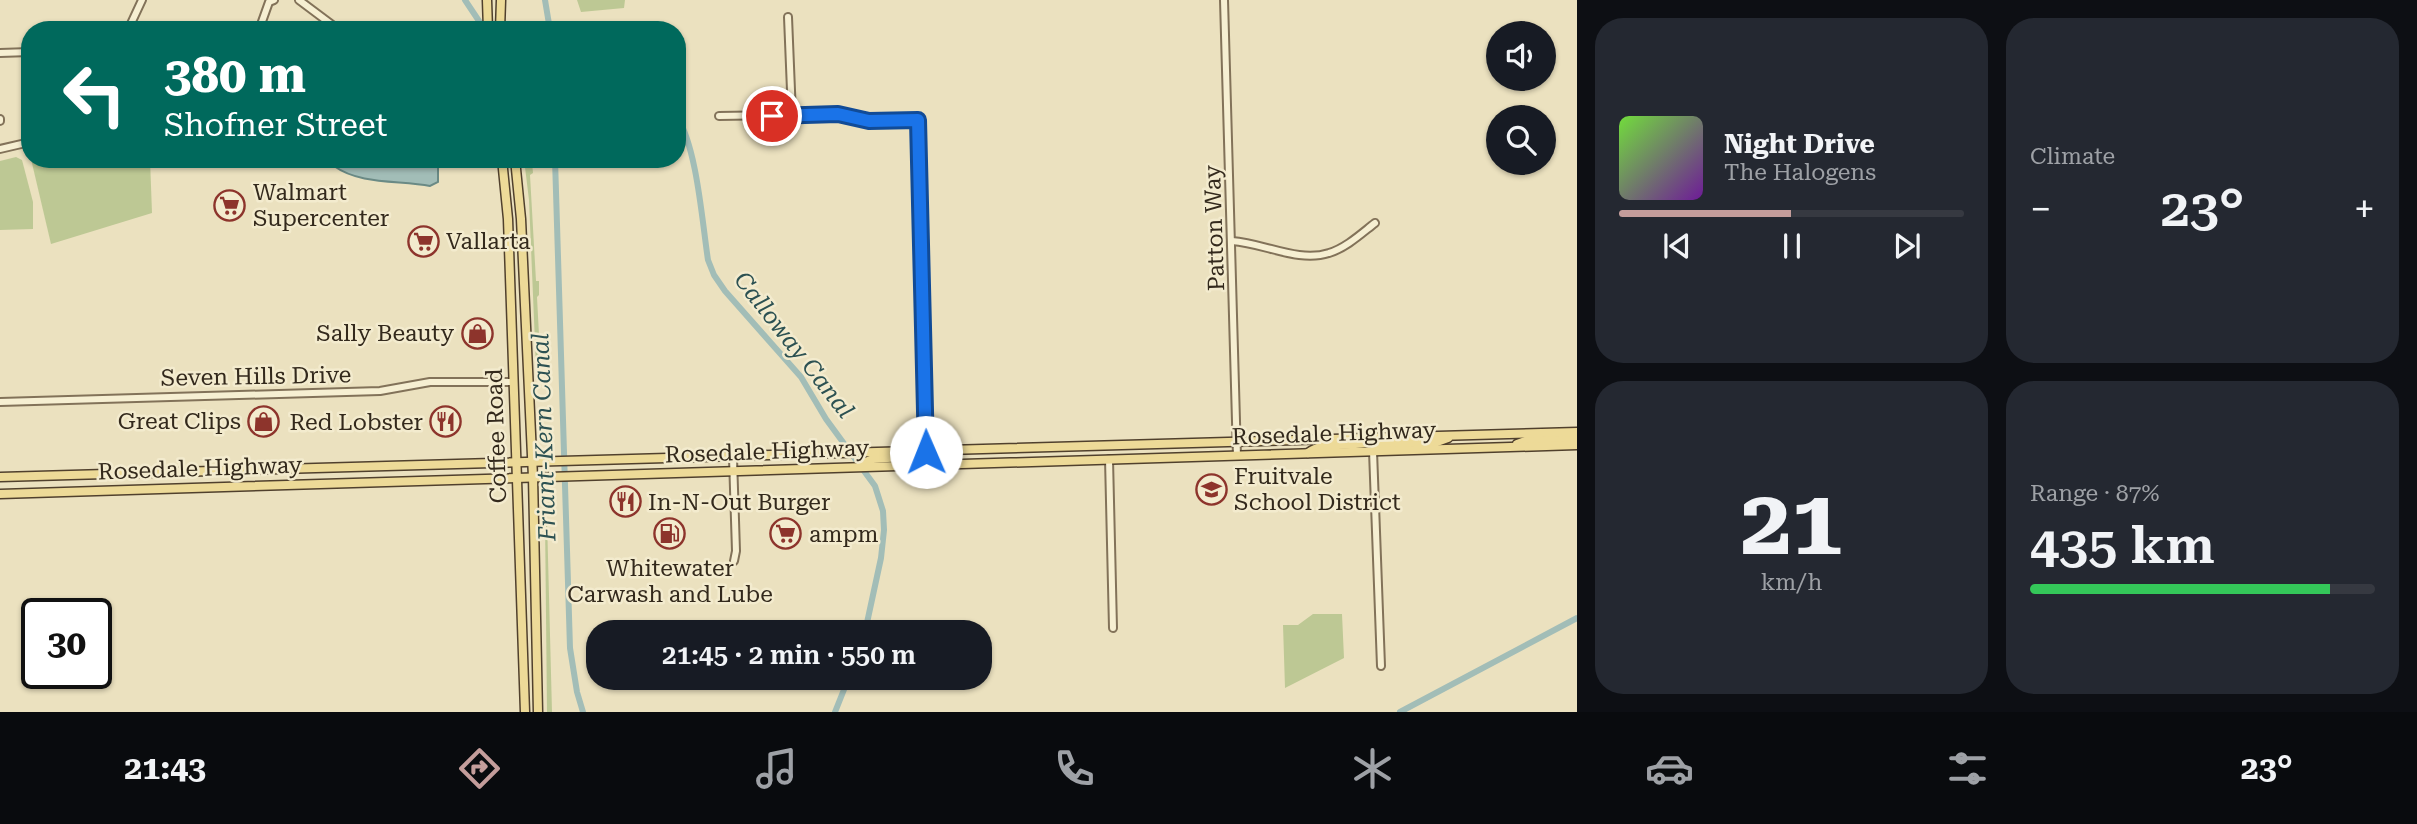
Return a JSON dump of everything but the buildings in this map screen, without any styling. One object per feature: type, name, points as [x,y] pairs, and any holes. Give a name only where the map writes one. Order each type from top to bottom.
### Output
[{"type":"main road","points":[[487,0],[488,21]]},
{"type":"main road","points":[[500,21],[501,0]]},
{"type":"main road","name":"Coffee Road","points":[[503,168],[508,219],[524,712]]},
{"type":"main road","name":"Coffee Road","points":[[516,168],[521,219],[533,477],[538,712]]},
{"type":"main road","name":"Rosedale Highway","points":[[0,494],[850,467],[926,452],[1577,432]]},
{"type":"main road","points":[[1373,451],[1383,444],[1437,442],[1452,436]]},
{"type":"main road","points":[[1307,453],[1317,446],[1363,444],[1380,438]]},
{"type":"main road","points":[[1507,447],[1528,440],[1577,438]]},
{"type":"main road","name":"Rosedale Highway","points":[[0,477],[845,454],[926,465],[1577,445]]},
{"type":"main road","points":[[926,465],[936,458],[989,455],[1001,449]]},
{"type":"street","points":[[262,21],[268,2],[274,0]]},
{"type":"street","points":[[299,0],[328,21]]},
{"type":"street","name":"Patton Way","points":[[1224,0],[1237,456]]},
{"type":"street","points":[[132,21],[140,1]]},
{"type":"street","points":[[788,17],[792,116]]},
{"type":"street","points":[[0,53],[21,52]]},
{"type":"street","points":[[719,116],[838,114],[869,121],[918,120],[926,452]]},
{"type":"street","points":[[0,149],[21,144]]},
{"type":"street","points":[[1232,241],[1296,255],[1314,256],[1331,253],[1375,223]]},
{"type":"street","name":"Seven Hills Drive","points":[[0,402],[380,391],[430,382],[513,382]]},
{"type":"street","points":[[1373,451],[1381,666]]},
{"type":"street","points":[[733,458],[734,561]]},
{"type":"street","points":[[1108,459],[1113,628]]},
{"type":"green space","points":[[577,0],[625,0],[624,8],[581,12]]},
{"type":"green space","points":[[16,157],[21,160],[21,168],[24,168],[33,202],[33,229],[0,230],[0,161]]},
{"type":"green space","points":[[33,168],[150,168],[152,213],[51,244]]},
{"type":"green space","points":[[525,168],[533,168],[533,173],[530,175],[536,281],[539,281],[538,371],[536,367],[529,200]]},
{"type":"green space","points":[[545,518],[547,519],[552,712],[547,712]]},
{"type":"green space","points":[[1313,614],[1342,614],[1344,658],[1285,688],[1283,625],[1298,625]]},
{"type":"water","points":[[337,168],[438,168],[438,182],[430,186],[368,179]]},
{"type":"waterway","name":"Calloway Canal","points":[[465,0],[479,21]]},
{"type":"waterway","name":"Friant-Kern Canal","points":[[545,0],[548,21]]},
{"type":"waterway","name":"Calloway Canal","points":[[686,137],[694,166],[708,260],[714,275],[801,377],[826,419],[875,486],[883,511],[884,530],[868,620]]},
{"type":"waterway","name":"Friant-Kern Canal","points":[[555,168],[570,648],[583,712]]},
{"type":"waterway","name":"Calloway Canal","points":[[1400,712],[1577,618]]},
{"type":"waterway","name":"Calloway Canal","points":[[835,712],[844,690]]},
{"type":"place","name":"Walmart Supercenter","points":[[230,205]]},
{"type":"place","name":"Vallarta","points":[[423,241]]},
{"type":"place","name":"Sally Beauty","points":[[477,333]]},
{"type":"place","name":"Great Clips","points":[[264,421]]},
{"type":"place","name":"Red Lobster","points":[[446,422]]},
{"type":"place","name":"Fruitvale School District","points":[[1211,489]]},
{"type":"place","name":"In-N-Out Burger","points":[[625,502]]},
{"type":"place","name":"Whitewater Carwash and Lube","points":[[670,534]]},
{"type":"place","name":"ampm","points":[[786,534]]},
{"type":"route","points":[[772,116],[838,114],[869,121],[918,120],[926,452]]}]
